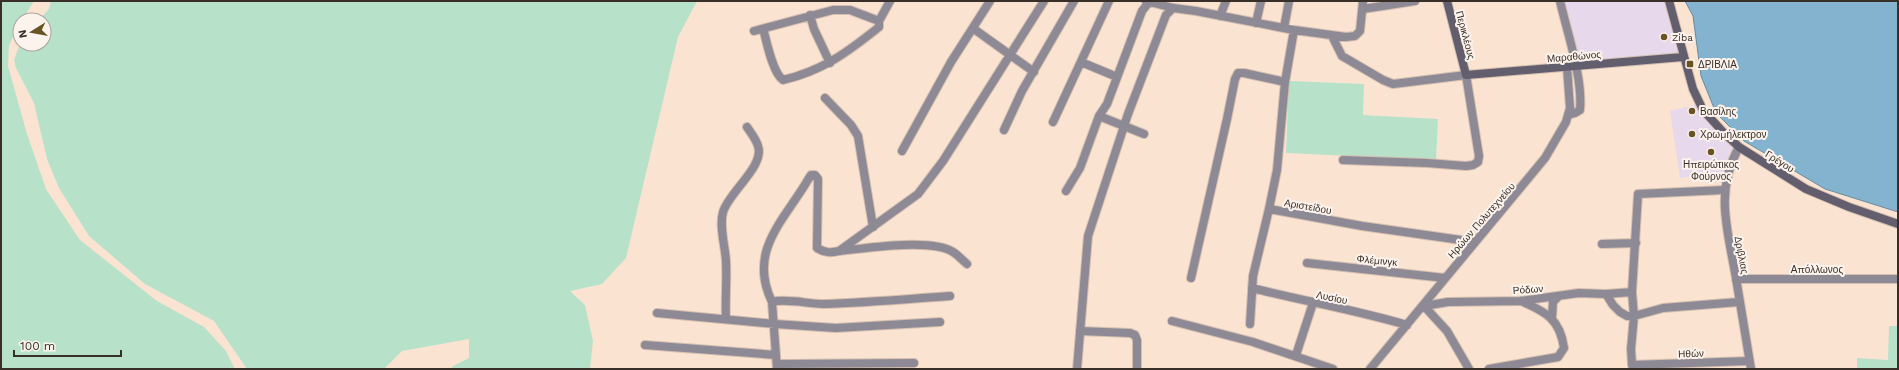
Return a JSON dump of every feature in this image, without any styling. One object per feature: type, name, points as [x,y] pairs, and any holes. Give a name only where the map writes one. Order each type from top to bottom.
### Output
[{"type":"main road","name":"Περικλέους","points":[[1447,1],[1466,75]]},
{"type":"main road","name":"Γρέγου","points":[[1669,1],[1693,90],[1701,106],[1715,124],[1739,147],[1806,189],[1898,224]]},
{"type":"main road","name":"Μαραθώνος","points":[[1466,75],[1683,57]]},
{"type":"street","points":[[765,28],[764,32],[766,41],[776,71],[779,77],[783,80],[830,63],[844,55],[879,27],[879,20],[890,1]]},
{"type":"street","points":[[902,151],[951,62],[974,29],[990,1]]},
{"type":"street","points":[[839,252],[918,194],[943,161],[1044,1]]},
{"type":"street","points":[[1004,130],[1022,91],[1074,1]]},
{"type":"street","points":[[1052,122],[1109,1]]},
{"type":"street","points":[[1066,191],[1080,168],[1099,116],[1107,104],[1142,11],[1148,1],[1173,8],[1294,30],[1332,36],[1355,36],[1360,31],[1363,5],[1415,1]]},
{"type":"street","points":[[1220,16],[1226,1]]},
{"type":"street","points":[[1256,23],[1261,1]]},
{"type":"street","points":[[1284,28],[1289,1]]},
{"type":"street","name":"Ηρώων Πολυτεχνείου","points":[[1370,369],[1424,306],[1475,242],[1504,210],[1545,158],[1568,115],[1570,108],[1571,67],[1560,1]]},
{"type":"street","points":[[1077,369],[1088,236],[1124,125],[1166,15],[1173,8]]},
{"type":"street","points":[[754,31],[833,10],[850,10],[879,20]]},
{"type":"street","points":[[810,15],[830,63]]},
{"type":"street","points":[[974,29],[1034,72]]},
{"type":"street","name":"Αριστείδου","points":[[1294,30],[1285,82],[1278,170],[1269,210],[1362,226],[1475,242]]},
{"type":"street","points":[[1332,36],[1342,56],[1383,80],[1393,84],[1466,75],[1479,156],[1478,162],[1473,166],[1343,160]]},
{"type":"street","points":[[1081,62],[1117,77]]},
{"type":"street","points":[[1191,278],[1235,79],[1238,73],[1244,73],[1285,82]]},
{"type":"street","points":[[825,98],[851,124],[858,136],[873,227]]},
{"type":"street","points":[[1099,116],[1144,134]]},
{"type":"street","points":[[726,319],[726,262],[723,241],[723,213],[727,203],[760,154],[758,146],[747,127]]},
{"type":"street","name":"Δριβλιας","points":[[1739,147],[1732,159],[1724,190],[1725,215],[1750,365]]},
{"type":"street","points":[[914,363],[777,366],[775,324],[772,302],[768,293],[765,279],[766,250],[770,237],[811,175],[815,175],[818,179],[818,248],[822,251],[830,254],[896,246],[937,247],[952,251],[967,264]]},
{"type":"street","points":[[1631,367],[1634,316],[1632,292],[1638,194],[1724,190]]},
{"type":"street","points":[[1250,324],[1255,265],[1269,210]]},
{"type":"street","points":[[1602,244],[1636,243]]},
{"type":"street","name":"Φλέμινγκ","points":[[1307,263],[1445,278]]},
{"type":"street","name":"Απόλλωνος","points":[[1736,279],[1898,279]]},
{"type":"street","name":"Λυσίου","points":[[1252,288],[1376,316],[1408,325]]},
{"type":"street","name":"Ρόδων","points":[[1424,306],[1448,302],[1520,301],[1579,293],[1606,294],[1632,292]]},
{"type":"street","points":[[1606,294],[1620,312],[1628,316],[1634,316],[1663,308],[1739,302]]},
{"type":"street","points":[[772,302],[781,300],[798,303],[824,304],[950,296]]},
{"type":"street","points":[[1552,318],[1553,302],[1559,296]]},
{"type":"street","points":[[1489,369],[1558,357],[1564,348],[1560,329],[1552,318],[1520,301]]},
{"type":"street","points":[[1296,355],[1313,303]]},
{"type":"street","points":[[1424,306],[1448,331],[1469,369]]},
{"type":"street","points":[[657,313],[836,328],[940,322]]},
{"type":"street","points":[[1172,321],[1296,355],[1333,369]]},
{"type":"street","points":[[1080,331],[1130,333],[1135,336],[1137,340],[1137,369]]},
{"type":"street","points":[[645,345],[776,355]]},
{"type":"street","name":"Ηθών","points":[[1631,367],[1750,365]]},
{"type":"shaded area","points":[[1565,1],[1665,1],[1679,55],[1577,62]]},
{"type":"shaded area","points":[[1695,105],[1734,149],[1723,180],[1714,174],[1680,178],[1670,111]]},
{"type":"green space","points":[[1,1],[34,1],[27,12],[12,12],[12,39],[9,45],[8,66],[27,134],[46,189],[80,240],[157,301],[204,327],[226,351],[235,369],[1,369]]},
{"type":"green space","points":[[51,1],[697,1],[678,37],[626,258],[602,284],[570,291],[585,305],[593,341],[590,369],[451,369],[453,366],[469,358],[469,339],[402,351],[384,369],[247,369],[214,321],[145,284],[89,236],[59,188],[47,159],[34,103],[16,68],[14,60],[17,52],[52,52],[52,12],[46,12],[49,9]]},
{"type":"green space","points":[[1289,81],[1364,84],[1363,115],[1438,119],[1436,160],[1286,153]]},
{"type":"green space","points":[[1889,326],[1898,326],[1898,369],[1857,369],[1857,358],[1888,360]]},
{"type":"water","points":[[1685,1],[1898,1],[1898,212],[1825,189],[1744,141],[1716,113],[1701,76],[1693,16]]},
{"type":"place","name":"Ziba","points":[[1664,37]]},
{"type":"place","name":"ΔΡΙΒΛΙΑ","points":[[1690,64]]},
{"type":"place","name":"Βασίλης","points":[[1692,111]]},
{"type":"place","name":"Χρωμήλεκτρον","points":[[1692,134]]},
{"type":"place","name":"Ηπειρώτικος Φούρνος","points":[[1711,152]]}]
